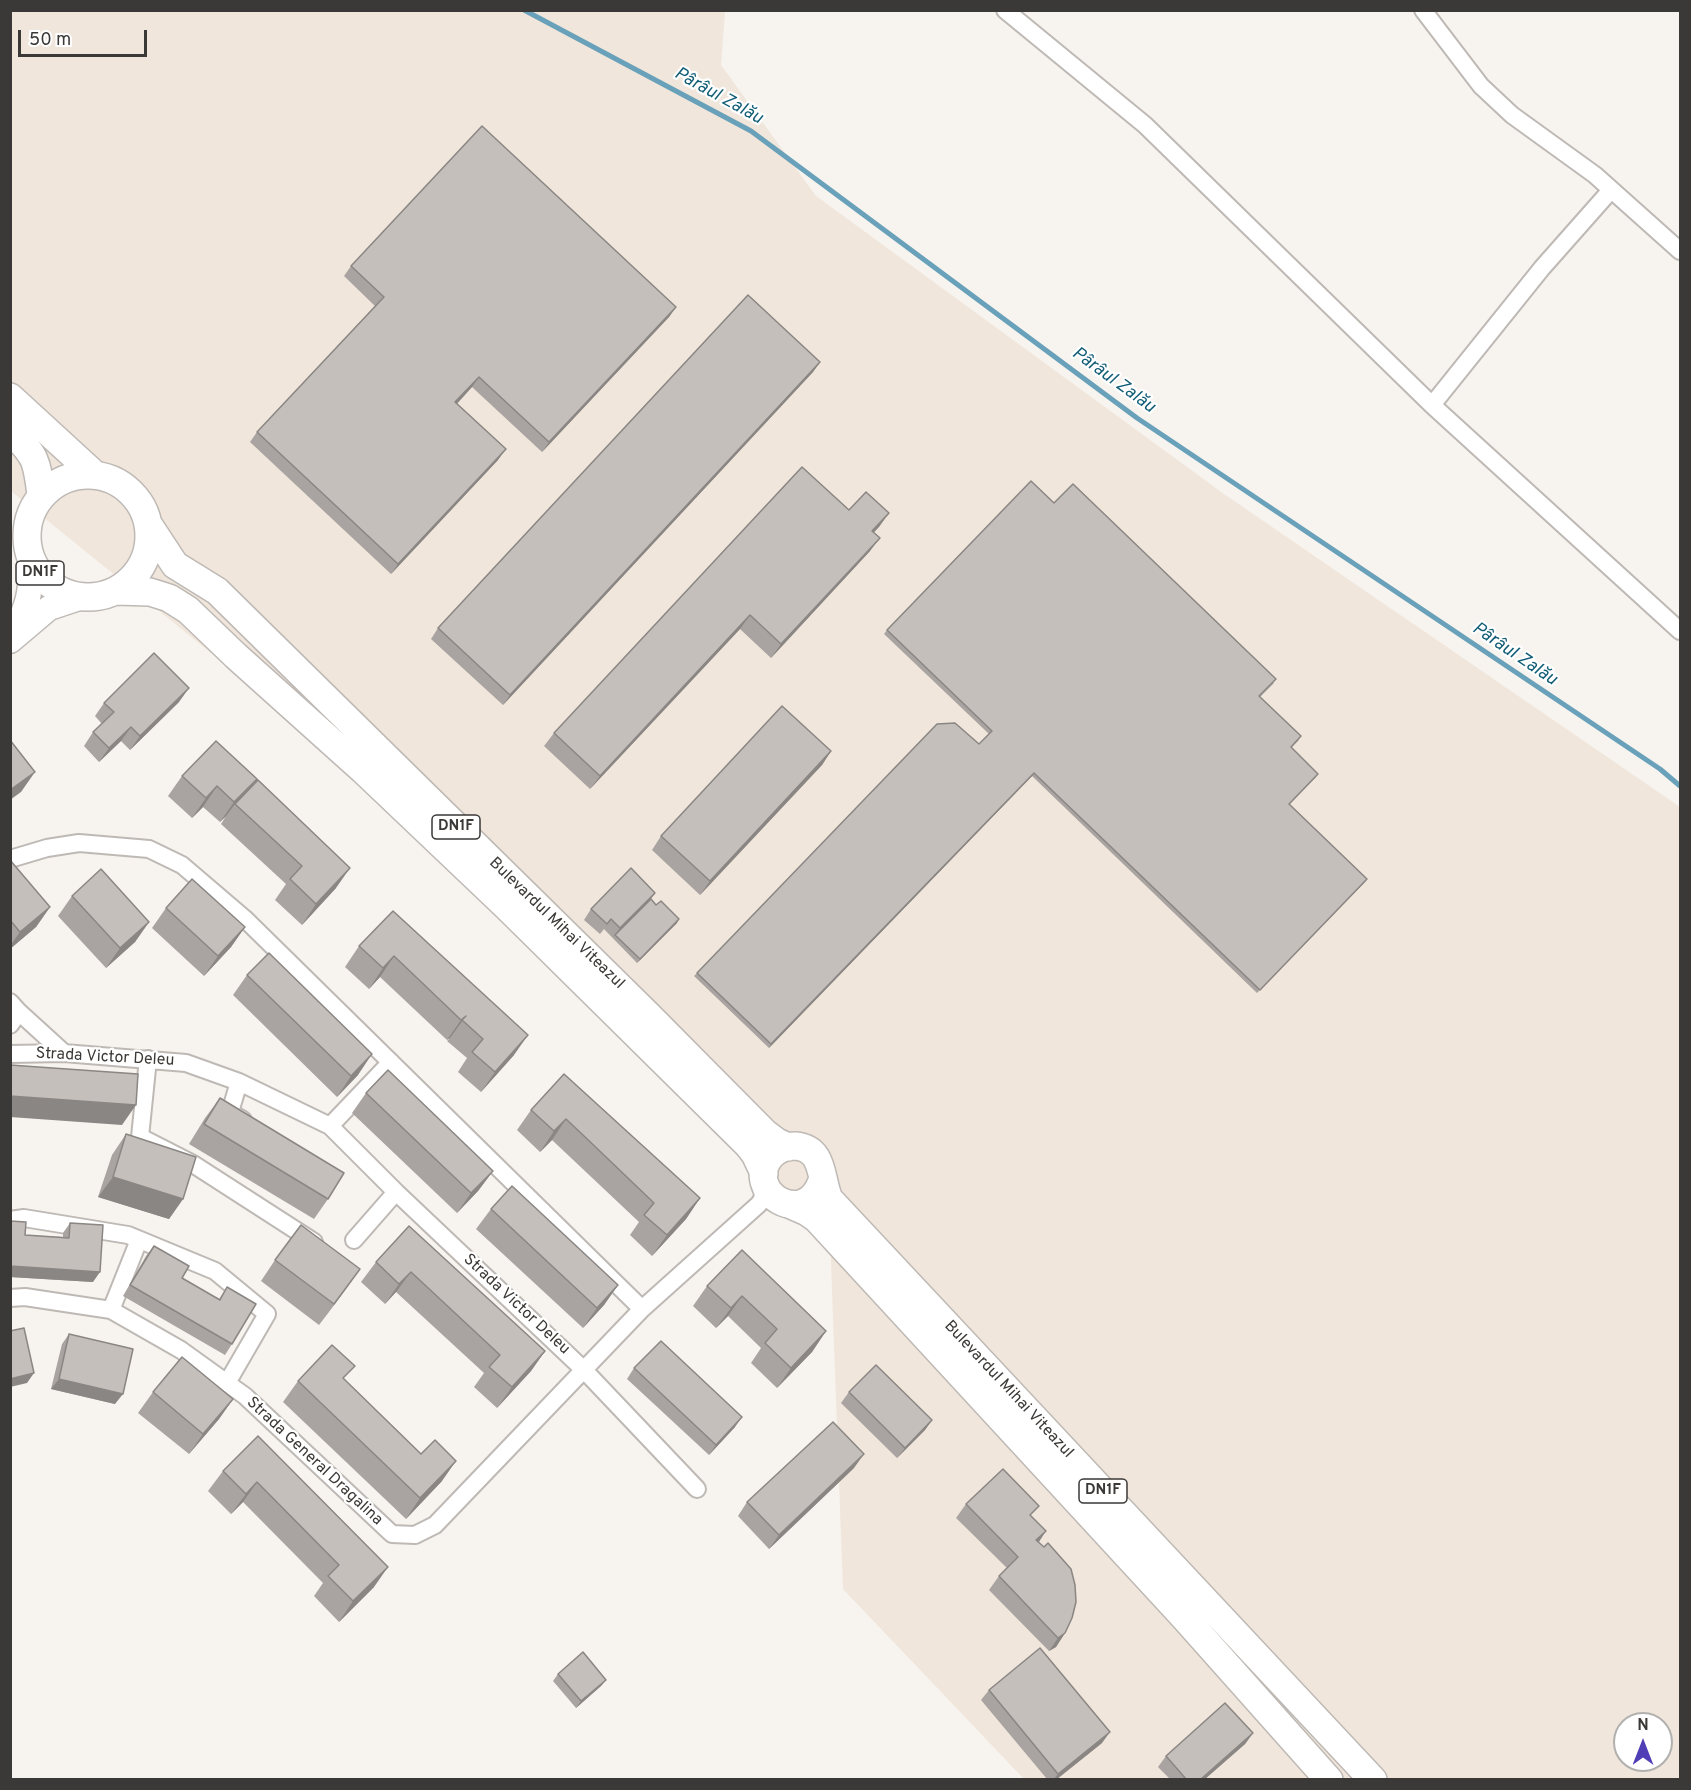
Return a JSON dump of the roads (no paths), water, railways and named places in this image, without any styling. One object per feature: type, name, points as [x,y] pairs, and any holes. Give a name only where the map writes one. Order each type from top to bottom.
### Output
[{"type":"main road","name":"DN1F","points":[[10,397],[94,474],[114,480],[126,488],[140,504],[148,524],[148,546],[144,562],[135,576],[115,591],[104,595],[82,597],[62,591],[45,580],[32,562],[27,548],[27,526],[33,506],[41,495]]},
{"type":"main road","points":[[10,430],[27,446],[37,465],[41,495]]},
{"type":"main road","points":[[41,495],[53,485],[72,476],[94,474]]},
{"type":"main road","name":"Bulevardul Mihai Viteazul","points":[[148,524],[175,565],[217,591],[765,1133],[788,1147],[802,1148],[814,1155],[821,1167],[822,1181],[829,1199],[1195,1630],[1327,1778]]},
{"type":"main road","name":"Bulevardul Mihai Viteazul","points":[[115,591],[150,592],[169,598],[188,610],[363,770],[748,1145],[759,1161],[771,1194],[817,1218],[1215,1612],[1373,1779]]},
{"type":"main road","points":[[788,1147],[771,1156],[766,1164],[771,1194],[807,1201],[819,1189],[822,1181]]},
{"type":"main road","points":[[1195,1630],[1215,1612]]},
{"type":"street","points":[[1005,10],[1145,124],[1432,405],[1680,631]]},
{"type":"street","points":[[1423,10],[1481,86],[1512,115],[1595,175],[1680,251]]},
{"type":"street","points":[[1432,405],[1542,268],[1611,190]]},
{"type":"street","points":[[10,639],[26,610],[31,588],[32,562]]},
{"type":"street","points":[[10,639],[49,608],[82,597]]},
{"type":"street","points":[[10,859],[48,848],[79,843],[149,849],[182,865],[244,918],[642,1309]]},
{"type":"street","points":[[13,1013],[64,1053]]},
{"type":"street","name":"Strada Victor Deleu","points":[[10,1054],[64,1053],[186,1063],[239,1082],[330,1126],[396,1192],[584,1370],[697,1489]]},
{"type":"street","points":[[148,1059],[140,1137],[193,1164],[324,1251]]},
{"type":"street","points":[[330,1126],[391,1062]]},
{"type":"street","points":[[239,1082],[230,1112],[258,1130]]},
{"type":"street","points":[[354,1240],[396,1192]]},
{"type":"street","name":"Strada General Dragalina","points":[[10,1298],[25,1297],[111,1310],[181,1350],[245,1396],[392,1534],[415,1535],[435,1525],[642,1309],[771,1194]]},
{"type":"street","points":[[10,1220],[24,1218],[128,1235],[215,1271],[267,1314],[227,1383]]},
{"type":"street","points":[[111,1310],[139,1240]]},
{"type":"waterway","name":"Pârâul Zalău","points":[[524,10],[751,131],[1137,418],[1660,769],[1680,786]]}]
